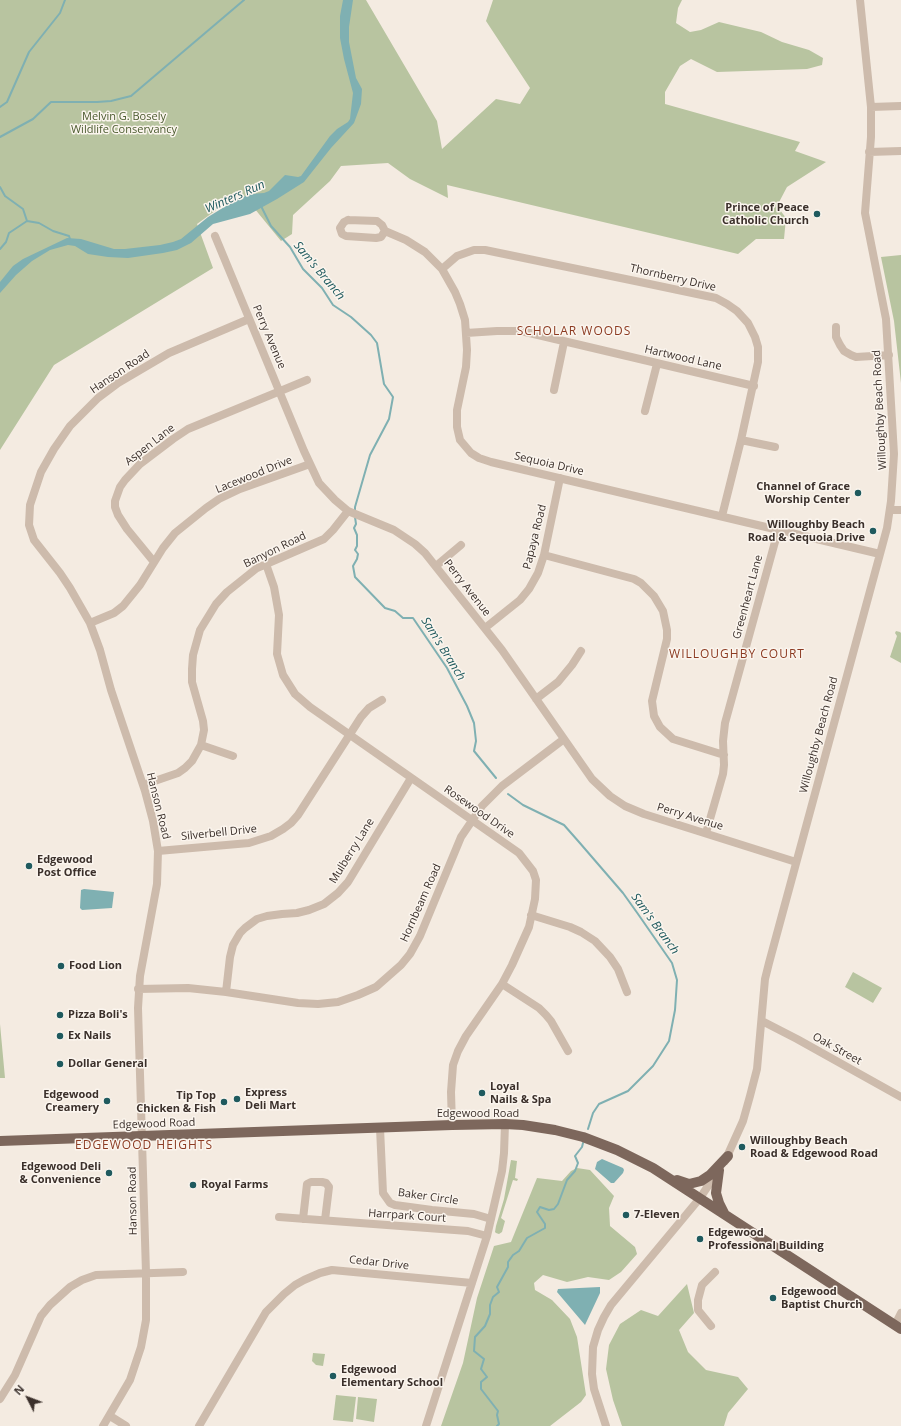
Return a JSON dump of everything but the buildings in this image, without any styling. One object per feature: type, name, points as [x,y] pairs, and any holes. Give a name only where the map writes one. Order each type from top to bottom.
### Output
[{"type":"main road","name":"Edgewood Road","points":[[0,1141],[452,1125],[505,1124],[555,1130],[583,1136],[617,1150],[653,1168],[898,1327]]},
{"type":"main road","points":[[667,1177],[693,1184],[710,1175],[728,1156]]},
{"type":"main road","points":[[719,1170],[716,1193],[719,1203],[726,1216]]},
{"type":"street","name":"Willoughby Beach Road","points":[[606,1426],[594,1389],[592,1374],[594,1347],[598,1330],[611,1305],[700,1198],[728,1156],[743,1121],[757,1069],[769,963],[880,554],[890,510],[894,454],[889,355],[883,302],[865,213],[871,137],[871,107],[860,0]]},
{"type":"street","points":[[871,107],[901,106]]},
{"type":"street","points":[[869,152],[901,151]]},
{"type":"street","name":"Sequoia Drive","points":[[385,231],[381,237],[376,238],[346,236],[342,234],[340,228],[344,222],[348,220],[373,221],[382,225],[385,231],[425,252],[442,269],[460,304],[465,320],[468,350],[456,420],[460,440],[471,453],[478,458],[722,516],[778,531],[880,554]]},
{"type":"street","name":"Perry Avenue","points":[[215,236],[319,483],[335,500],[348,510],[394,530],[425,553],[502,650],[592,780],[610,796],[625,806],[644,814],[796,862]]},
{"type":"street","name":"Thornberry Drive","points":[[442,269],[457,256],[474,250],[484,250],[716,298],[737,311],[748,324],[755,337],[758,347],[758,358],[754,386],[722,516]]},
{"type":"street","name":"Hanson Road","points":[[104,1426],[130,1380],[141,1347],[146,1320],[138,989],[143,954],[157,890],[158,851],[153,821],[143,785],[90,623],[70,588],[60,573],[40,549],[31,534],[29,516],[30,505],[41,472],[54,450],[70,426],[98,398],[118,383],[169,353],[249,319]]},
{"type":"street","points":[[836,327],[836,337],[840,345],[844,351],[851,355],[856,357],[889,355]]},
{"type":"street","name":"Hartwood Lane","points":[[466,333],[497,330],[516,331],[754,386]]},
{"type":"street","points":[[554,390],[564,342]]},
{"type":"street","points":[[645,411],[657,364]]},
{"type":"street","name":"Aspen Lane","points":[[154,562],[118,515],[115,508],[115,501],[120,487],[140,464],[172,439],[188,429],[307,380]]},
{"type":"street","points":[[741,440],[775,448]]},
{"type":"street","name":"Lacewood Drive","points":[[90,623],[114,613],[123,606],[175,533],[206,508],[219,499],[240,490],[310,464]]},
{"type":"street","name":"Papaya Road","points":[[485,628],[520,600],[538,574],[544,555],[560,478]]},
{"type":"street","name":"Banyon Road","points":[[143,785],[163,779],[181,771],[192,761],[201,745],[204,730],[203,721],[192,682],[193,655],[200,630],[216,604],[226,592],[247,575],[266,564],[324,539],[348,510]]},
{"type":"street","points":[[890,510],[901,510]]},
{"type":"street","name":"Greenheart Lane","points":[[706,833],[723,774],[723,742],[725,723],[778,531]]},
{"type":"street","points":[[436,566],[461,545]]},
{"type":"street","points":[[544,555],[634,579],[642,583],[654,596],[663,611],[667,630],[667,640],[652,701],[654,716],[660,728],[674,739],[724,755]]},
{"type":"street","name":"Rosewood Drive","points":[[266,564],[276,598],[279,615],[277,654],[283,675],[288,684],[303,701],[519,853],[530,866],[536,880],[535,899],[529,927],[502,984],[466,1036],[453,1065],[451,1092],[452,1125]]},
{"type":"street","points":[[536,699],[558,682],[581,651]]},
{"type":"street","name":"Silverbell Drive","points":[[158,851],[249,843],[271,836],[283,829],[298,815],[362,717],[369,708],[382,700]]},
{"type":"street","name":"Hornbeam Road","points":[[138,989],[188,988],[298,1003],[318,1004],[338,1002],[358,995],[376,986],[401,965],[410,954],[420,936],[461,837],[482,806],[502,786],[564,739]]},
{"type":"street","points":[[201,745],[233,756]]},
{"type":"street","name":"Mulberry Lane","points":[[226,992],[230,957],[233,945],[240,933],[257,919],[267,916],[297,913],[309,910],[324,904],[338,894],[348,882],[412,778]]},
{"type":"street","points":[[532,915],[570,927],[595,941],[610,957],[618,969],[627,992]]},
{"type":"street","points":[[502,984],[539,1008],[551,1021],[568,1051]]},
{"type":"street","name":"Oak Street","points":[[762,1021],[901,1097]]},
{"type":"street","points":[[426,1426],[487,1236],[502,1171],[505,1124]]},
{"type":"street","name":"Baker Circle","points":[[380,1128],[383,1193],[390,1203],[432,1210],[474,1214],[491,1218]]},
{"type":"street","points":[[303,1218],[307,1184],[311,1182],[322,1182],[326,1183],[328,1187],[326,1220]]},
{"type":"street","name":"Harrpark Court","points":[[279,1217],[468,1231],[487,1236]]},
{"type":"street","name":"Cedar Drive","points":[[199,1426],[266,1312],[284,1294],[304,1280],[320,1273],[332,1270],[472,1283]]},
{"type":"street","points":[[0,1399],[15,1375],[41,1316],[59,1295],[70,1287],[82,1280],[96,1275],[183,1272]]},
{"type":"street","points":[[711,1326],[698,1310],[698,1300],[702,1285],[715,1272]]},
{"type":"street","points":[[898,1327],[901,1313]]},
{"type":"street","points":[[110,1416],[126,1426]]},
{"type":"green space","name":"Melvin G. Bosely Wildlife Conservancy","points":[[0,0],[366,0],[437,121],[442,149],[496,99],[520,104],[530,88],[486,21],[493,0],[682,0],[678,8],[676,23],[690,32],[701,30],[719,22],[761,32],[782,42],[809,50],[823,58],[822,65],[807,69],[717,72],[691,59],[680,66],[665,92],[665,104],[800,142],[795,151],[826,162],[787,187],[777,206],[786,218],[784,239],[756,239],[738,254],[447,185],[448,198],[410,179],[388,163],[341,166],[330,181],[293,215],[292,234],[281,241],[241,192],[197,224],[213,268],[54,365],[0,450]]},
{"type":"green space","points":[[901,255],[901,383],[894,321],[881,257]]},
{"type":"green space","points":[[896,631],[901,633],[901,663],[890,657],[897,636],[895,633]]},
{"type":"green space","points":[[853,972],[882,988],[873,1003],[845,987]]},
{"type":"green space","points":[[0,1024],[5,1078],[0,1078]]},
{"type":"green space","points":[[511,1160],[517,1161],[515,1178],[518,1179],[517,1181],[513,1180],[501,1218],[505,1221],[502,1232],[499,1234],[495,1232],[504,1199]]},
{"type":"green space","points":[[577,1168],[590,1170],[614,1196],[609,1208],[610,1226],[635,1247],[637,1254],[621,1272],[609,1280],[588,1277],[567,1282],[543,1275],[534,1283],[535,1290],[552,1300],[570,1319],[577,1337],[586,1395],[581,1402],[550,1426],[441,1426],[463,1363],[477,1298],[494,1246],[511,1242],[537,1178],[562,1181],[571,1171]]},
{"type":"green space","points":[[687,1284],[694,1313],[679,1330],[688,1352],[706,1370],[738,1377],[748,1389],[728,1413],[724,1426],[622,1426],[613,1400],[606,1369],[609,1345],[620,1324],[641,1310],[658,1316]]},
{"type":"green space","points":[[313,1353],[325,1354],[323,1366],[316,1365],[312,1361]]},
{"type":"green space","points":[[336,1395],[356,1397],[353,1422],[333,1420]]},
{"type":"green space","points":[[358,1397],[377,1399],[374,1422],[356,1419]]},
{"type":"water","points":[[343,0],[353,0],[349,27],[349,42],[356,78],[362,89],[361,104],[354,123],[331,148],[304,182],[250,214],[213,224],[191,243],[177,250],[128,258],[88,254],[75,246],[68,245],[50,250],[32,261],[16,275],[0,293],[0,282],[13,266],[23,259],[67,238],[81,239],[114,249],[160,245],[173,242],[181,239],[208,217],[234,201],[250,194],[269,191],[285,175],[301,176],[330,136],[350,119],[353,93],[340,38],[340,16]]},
{"type":"water","points":[[81,890],[114,892],[112,908],[82,910],[80,908]]},
{"type":"water","points":[[602,1159],[623,1168],[624,1170],[614,1183],[611,1183],[595,1169],[597,1162]]},
{"type":"water","points":[[600,1287],[600,1293],[585,1325],[557,1292],[558,1289]]},
{"type":"waterway","points":[[0,107],[7,102],[29,52],[60,13],[65,0]]},
{"type":"waterway","points":[[0,137],[33,119],[51,102],[111,101],[131,96],[244,0]]},
{"type":"waterway","points":[[0,187],[5,196],[23,209],[27,221]]},
{"type":"waterway","name":"Sam's Branch","points":[[261,206],[271,226],[290,247],[303,269],[322,288],[333,305],[351,317],[371,335],[377,343],[384,384],[393,397],[389,419],[370,455],[355,507],[355,512]]},
{"type":"waterway","points":[[0,249],[6,242],[9,233],[27,221],[39,223],[53,231],[69,236],[70,239]]},
{"type":"waterway","name":"Sam's Branch","points":[[355,517],[356,524],[354,528],[357,535],[357,546],[355,550],[358,554],[353,566],[355,577],[385,608],[395,611],[403,618],[413,618],[447,668],[467,706],[474,723],[476,741],[474,751],[496,778]]},
{"type":"waterway","name":"Sam's Branch","points":[[508,794],[523,805],[564,825],[623,893],[672,963],[677,980],[675,1010],[669,1041],[653,1066],[628,1091],[599,1104],[593,1113],[588,1129]]},
{"type":"waterway","name":"Sam's Branch","points":[[497,1426],[499,1424],[497,1415],[498,1411],[481,1389],[481,1382],[487,1377],[481,1369],[484,1359],[474,1351],[475,1337],[485,1326],[490,1314],[490,1305],[493,1297],[499,1292],[497,1287],[508,1267],[508,1262],[513,1255],[519,1251],[527,1238],[545,1228],[545,1224],[537,1212],[540,1207],[549,1210],[554,1209],[558,1204],[567,1180],[575,1171],[578,1163],[575,1156],[582,1147],[583,1143]]},
{"type":"place","name":"Prince of Peace Catholic Church","points":[[817,214]]},
{"type":"place","name":"Channel of Grace Worship Center","points":[[858,493]]},
{"type":"place","name":"Willoughby Beach Road & Sequoia Drive","points":[[873,531]]},
{"type":"place","name":"Edgewood Post Office","points":[[29,866]]},
{"type":"place","name":"Food Lion","points":[[61,966]]},
{"type":"place","name":"Pizza Boli's","points":[[60,1015]]},
{"type":"place","name":"Ex Nails","points":[[60,1036]]},
{"type":"place","name":"Dollar General","points":[[60,1064]]},
{"type":"place","name":"Loyal Nails & Spa","points":[[482,1093]]},
{"type":"place","name":"Express Deli Mart","points":[[237,1099]]},
{"type":"place","name":"Edgewood Creamery","points":[[107,1101]]},
{"type":"place","name":"Tip Top Chicken & Fish","points":[[224,1102]]},
{"type":"place","name":"Willoughby Beach Road & Edgewood Road","points":[[742,1147]]},
{"type":"place","name":"Edgewood Deli & Convenience","points":[[109,1173]]},
{"type":"place","name":"Royal Farms","points":[[193,1185]]},
{"type":"place","name":"7-Eleven","points":[[626,1215]]},
{"type":"place","name":"Edgewood Professional Building","points":[[700,1239]]},
{"type":"place","name":"Edgewood Baptist Church","points":[[773,1298]]},
{"type":"place","name":"Edgewood Elementary School","points":[[333,1376]]},
{"type":"district","name":"SCHOLAR WOODS","points":[[574,332]]},
{"type":"district","name":"WILLOUGHBY COURT","points":[[737,655]]},
{"type":"district","name":"EDGEWOOD HEIGHTS","points":[[144,1146]]},
{"type":"water label","name":"Winters Run","points":[[235,197]]}]
